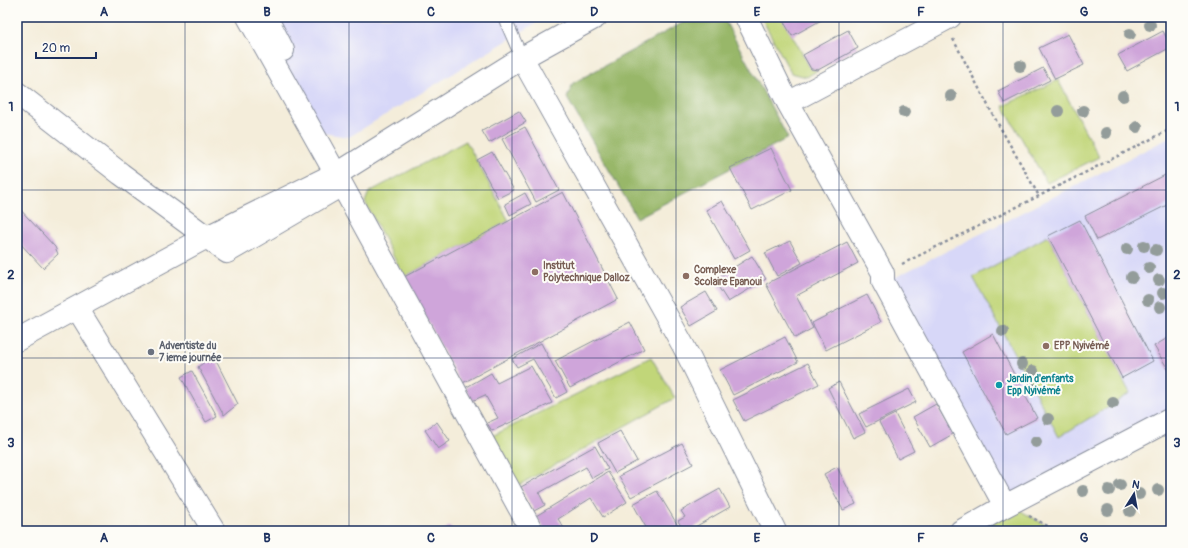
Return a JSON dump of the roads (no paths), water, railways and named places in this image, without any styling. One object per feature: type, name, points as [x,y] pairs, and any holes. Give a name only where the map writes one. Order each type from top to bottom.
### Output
[{"type":"street","points":[[248,17],[344,177],[535,531]]},
{"type":"street","points":[[266,17],[344,177],[532,531]]},
{"type":"street","points":[[20,96],[121,174],[227,252],[344,177],[522,58],[596,17]]},
{"type":"street","points":[[746,17],[788,103],[883,273],[883,282],[1005,506]]},
{"type":"street","points":[[788,103],[946,19]]},
{"type":"street","points":[[522,58],[684,347],[776,531]]},
{"type":"street","points":[[20,96],[203,239]]},
{"type":"street","points":[[17,340],[203,239],[344,177]]},
{"type":"street","points":[[77,308],[214,531]]},
{"type":"street","points":[[960,531],[1171,419]]},
{"type":"lane","points":[[504,17],[522,58]]},
{"type":"place","name":"Institut Polytechnique Dalloz","points":[[535,272]]},
{"type":"place","name":"Complexe Scolaire Epanoui","points":[[686,276]]},
{"type":"place","name":"EPP Nyivémé","points":[[1046,346]]},
{"type":"place","name":"Adventiste du 7 ieme journée","points":[[151,352]]},
{"type":"place","name":"Jardin d'enfants Epp Nyivémé","points":[[999,385]]}]
